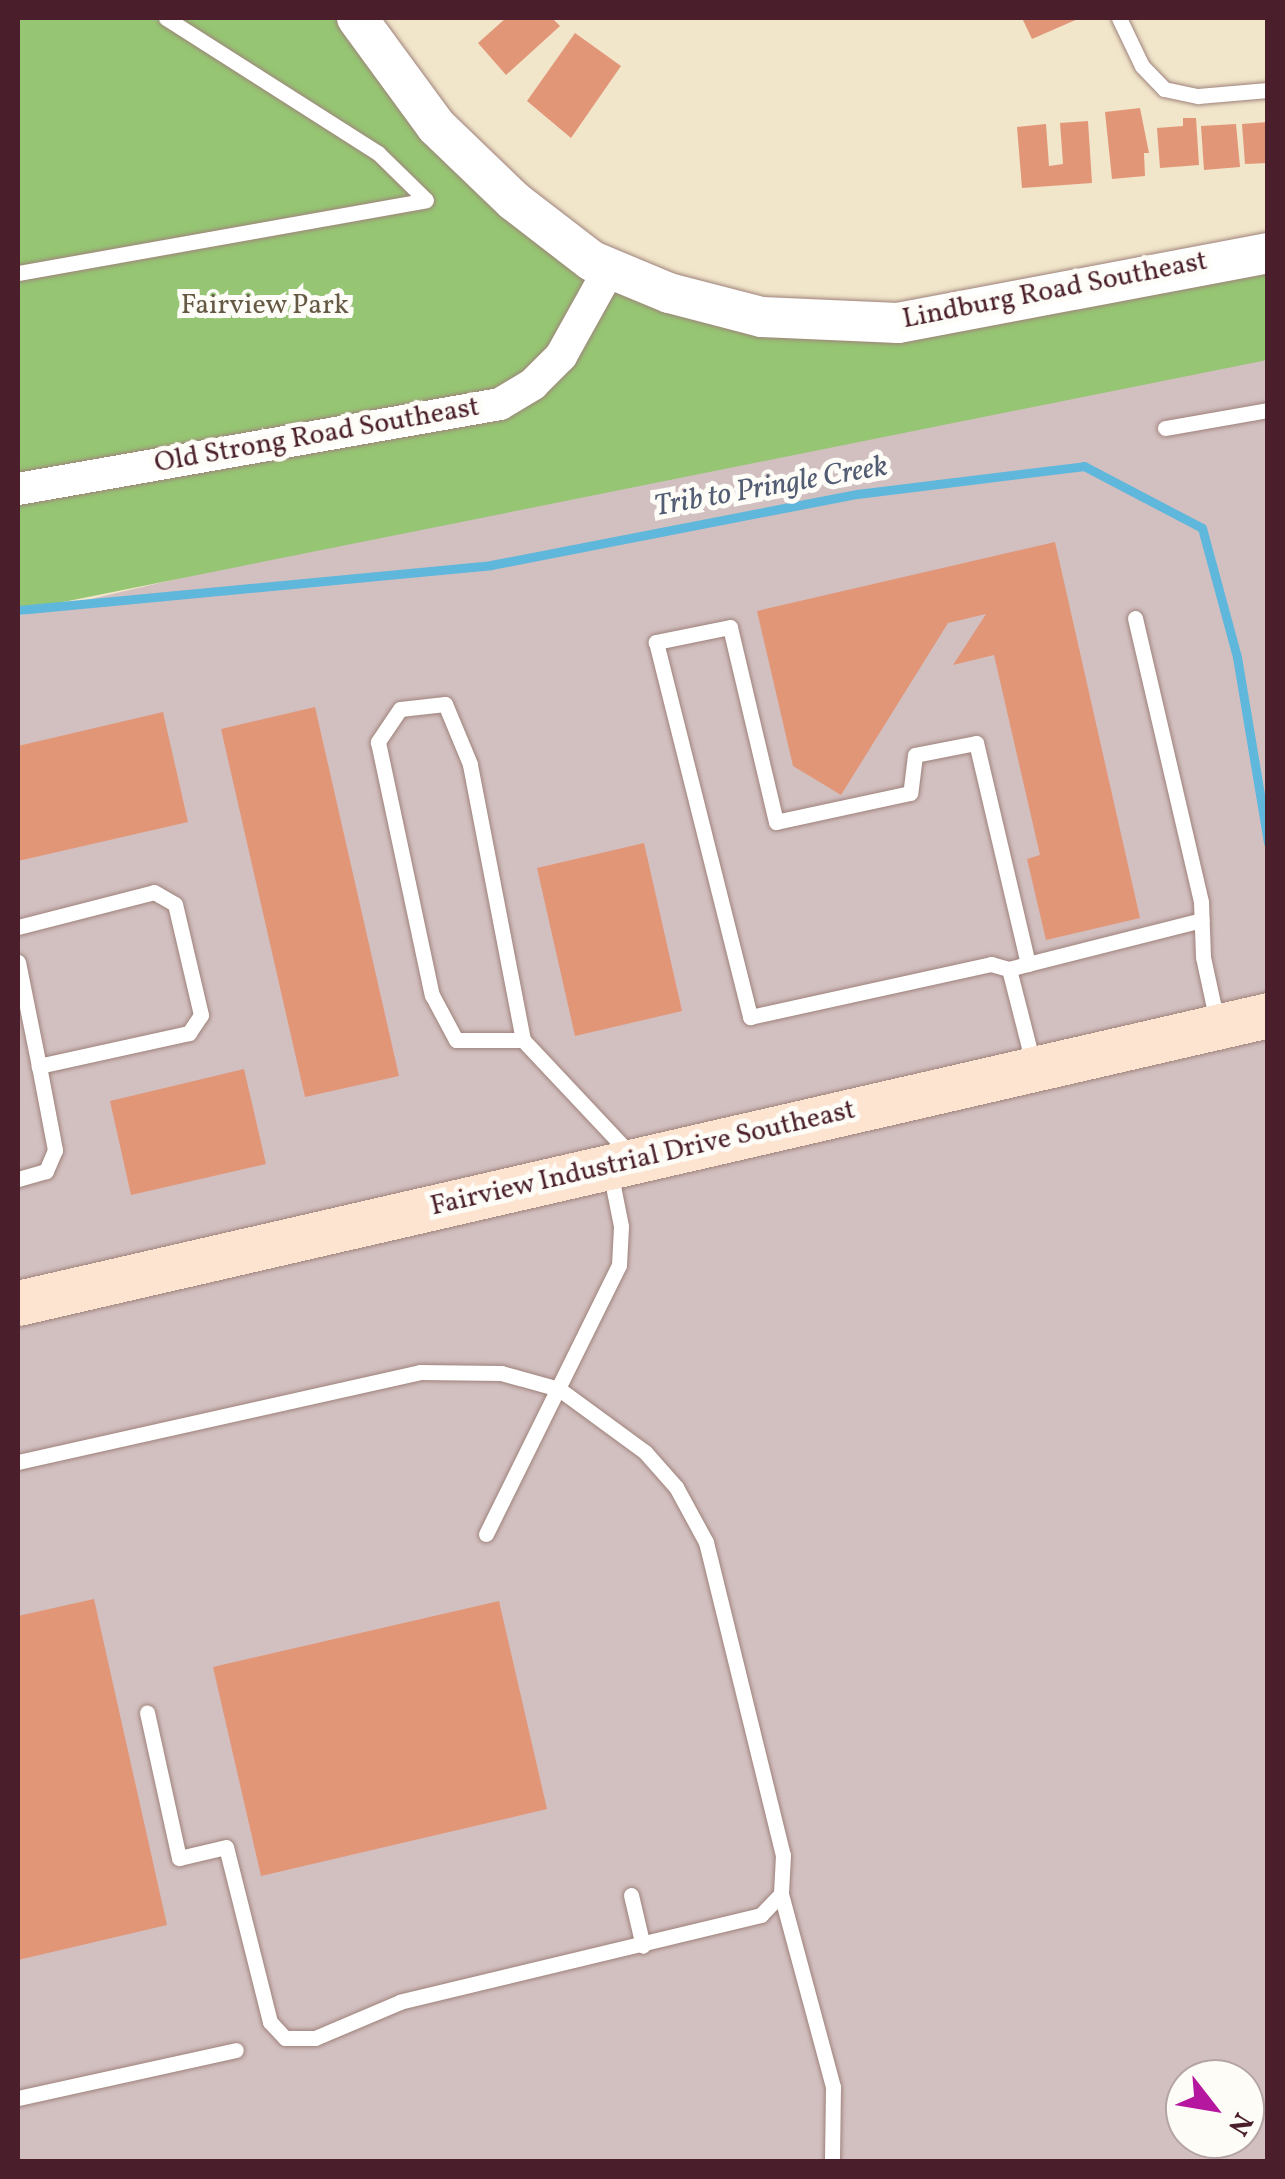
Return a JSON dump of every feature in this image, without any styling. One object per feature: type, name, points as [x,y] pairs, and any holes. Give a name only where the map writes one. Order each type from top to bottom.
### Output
[{"type":"main road","name":"Fairview Industrial Drive Southeast","points":[[18,1302],[1268,1014]]},
{"type":"street","name":"Lindburg Road Southeast","points":[[358,18],[436,126],[514,201],[610,268],[669,292],[762,317],[898,323],[1268,253]]},
{"type":"street","name":"Old Strong Road Southeast","points":[[18,489],[500,404],[561,356],[610,268]]},
{"type":"lane","points":[[18,274],[426,200],[378,153],[166,18]]},
{"type":"lane","points":[[1119,18],[1142,66],[1164,88],[1198,96],[1268,90]]},
{"type":"lane","points":[[1165,428],[1268,410]]},
{"type":"lane","points":[[1135,618],[1202,920],[1218,1026]]},
{"type":"lane","points":[[1028,964],[976,743],[915,756],[910,792],[776,822],[730,627],[656,642],[750,1017],[991,964],[1009,969],[1202,920]]},
{"type":"lane","points":[[486,1534],[619,1265],[622,1164],[523,1040],[470,764],[445,704],[400,709],[378,742],[432,995],[456,1040],[523,1040]]},
{"type":"lane","points":[[18,927],[154,892],[175,904],[201,1015],[189,1033],[39,1066]]},
{"type":"lane","points":[[18,962],[55,1150],[46,1172],[18,1179]]},
{"type":"lane","points":[[1009,969],[1034,1068]]},
{"type":"lane","points":[[18,1462],[420,1372],[501,1372],[560,1389],[645,1452],[676,1488],[706,1542],[783,1856],[781,1894],[833,2088],[832,2162]]},
{"type":"lane","points":[[147,1712],[179,1858],[226,1847],[270,2022],[285,2038],[315,2038],[400,2002],[761,1915],[781,1894]]},
{"type":"lane","points":[[631,1894],[643,1946]]},
{"type":"lane","points":[[18,2098],[236,2050]]},
{"type":"shaded area","points":[[1267,325],[1267,2161],[18,2161],[18,616]]},
{"type":"green space","name":"Fairview Park","points":[[18,18],[357,18],[592,261],[849,323],[1267,253],[1267,360],[18,611]]},
{"type":"building","points":[[506,18],[552,18],[560,26],[506,75],[478,43]]},
{"type":"building","points":[[1022,18],[1080,18],[1032,39]]},
{"type":"building","points":[[575,33],[621,66],[571,138],[527,101]]},
{"type":"building","points":[[1140,108],[1149,153],[1144,153],[1145,176],[1112,179],[1105,112]]},
{"type":"building","points":[[1183,118],[1196,118],[1199,165],[1160,168],[1157,128],[1183,126]]},
{"type":"building","points":[[1088,121],[1092,183],[1022,188],[1017,127],[1046,124],[1049,166],[1063,164],[1060,123]]},
{"type":"building","points":[[1268,122],[1268,163],[1245,164],[1242,124]]},
{"type":"building","points":[[1236,124],[1240,167],[1204,170],[1201,126]]},
{"type":"building","points":[[1055,542],[1140,918],[1046,940],[1027,859],[1040,855],[994,655],[953,665],[986,614],[948,623],[841,795],[793,766],[757,611]]},
{"type":"building","points":[[315,707],[399,1076],[305,1097],[221,729]]},
{"type":"building","points":[[163,712],[188,822],[18,861],[18,746]]},
{"type":"building","points":[[644,843],[682,1011],[575,1036],[537,868]]},
{"type":"building","points":[[244,1069],[266,1164],[131,1195],[110,1101]]},
{"type":"building","points":[[94,1599],[167,1925],[18,1960],[18,1616]]},
{"type":"building","points":[[499,1601],[547,1809],[261,1876],[213,1667]]},
{"type":"waterway","name":"Trib to Pringle Creek","points":[[18,610],[491,565],[857,494],[1084,466],[1202,528],[1237,657],[1268,842]]}]
